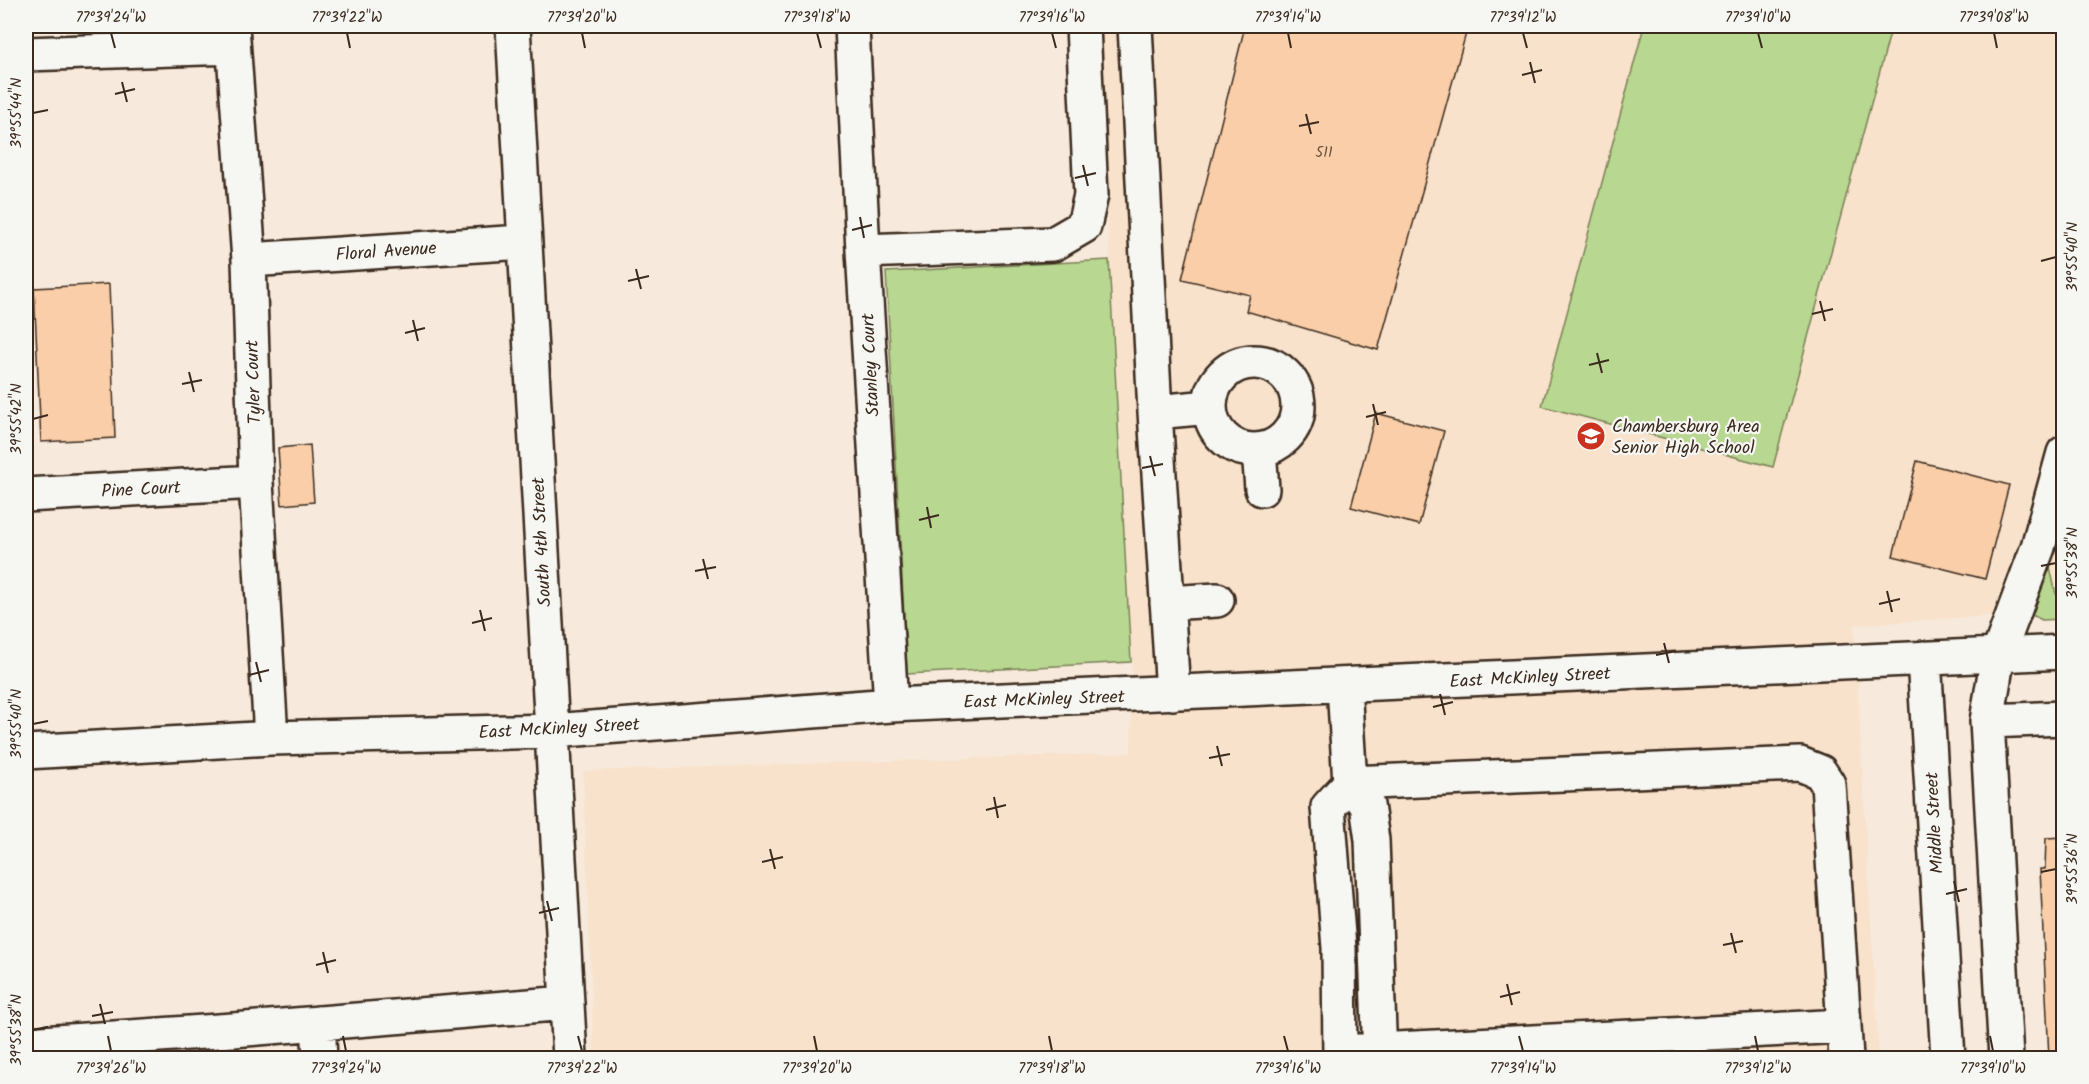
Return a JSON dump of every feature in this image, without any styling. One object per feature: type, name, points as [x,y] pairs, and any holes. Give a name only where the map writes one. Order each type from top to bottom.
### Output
[{"type":"street","name":"South 4th Street","points":[[513,26],[523,242],[570,1059]]},
{"type":"street","name":"Stanley Court","points":[[852,26],[863,251],[891,705]]},
{"type":"street","points":[[863,251],[1053,244],[1084,226],[1090,195],[1083,26]]},
{"type":"street","points":[[1135,26],[1155,412],[1173,693]]},
{"type":"street","points":[[26,54],[233,36]]},
{"type":"street","name":"Tyler Court","points":[[233,36],[249,260],[256,482],[271,738]]},
{"type":"street","name":"Floral Avenue","points":[[249,260],[523,242]]},
{"type":"street","points":[[1248,362],[1263,362],[1276,367],[1288,376],[1296,389],[1299,403],[1298,417],[1292,430],[1282,441],[1259,450],[1240,448],[1227,441],[1216,431],[1209,402],[1213,387],[1222,375],[1234,366],[1248,362]]},
{"type":"street","points":[[1155,412],[1210,407]]},
{"type":"street","points":[[1259,450],[1262,489]]},
{"type":"street","points":[[2006,1059],[1987,722],[1998,655],[2038,547],[2064,453]]},
{"type":"street","name":"Pine Court","points":[[26,495],[256,482]]},
{"type":"street","points":[[1167,603],[1216,600]]},
{"type":"street","name":"East McKinley Street","points":[[26,752],[271,738],[552,731],[891,705],[2064,652]]},
{"type":"street","name":"Middle Street","points":[[1924,658],[1948,1059]]},
{"type":"street","points":[[1344,686],[1350,783],[1367,805],[1372,840],[1380,1054]]},
{"type":"street","points":[[1987,722],[2064,718]]},
{"type":"street","points":[[1844,1026],[1340,1055],[1339,948],[1328,807],[1350,783],[1800,764],[1820,772],[1828,784],[1844,1026],[1846,1059]]},
{"type":"street","points":[[26,1044],[567,1003]]},
{"type":"street","points":[[318,1023],[320,1059]]},
{"type":"shaded area","name":"Chambersburg Area Senior High School","points":[[1097,26],[2063,26],[2063,611],[1854,625],[1879,1058],[594,1058],[583,771],[1131,753],[1132,670]]},
{"type":"green space","points":[[1644,26],[1892,26],[1773,467],[1542,406]]},
{"type":"green space","points":[[1109,260],[1131,662],[907,674],[886,272]]},
{"type":"green space","points":[[2050,567],[2056,594],[2063,598],[2063,619],[2042,620],[2030,614],[2041,571]]},
{"type":"building","points":[[1245,26],[1468,26],[1378,350],[1246,311],[1250,295],[1182,279]]},
{"type":"building","points":[[2049,26],[2064,26],[2064,30]]},
{"type":"building","points":[[109,284],[115,438],[41,442],[34,288]]},
{"type":"building","points":[[1376,413],[1444,431],[1419,525],[1351,507]]},
{"type":"building","points":[[310,445],[314,502],[282,505],[278,448]]},
{"type":"building","points":[[1917,461],[2009,485],[1985,579],[1893,556]]},
{"type":"building","points":[[2064,837],[2064,1058],[2049,1058],[2040,869],[2045,869],[2046,838]]},
{"type":"place","name":"Chambersburg Area Senior High School","points":[[1591,436]]}]
